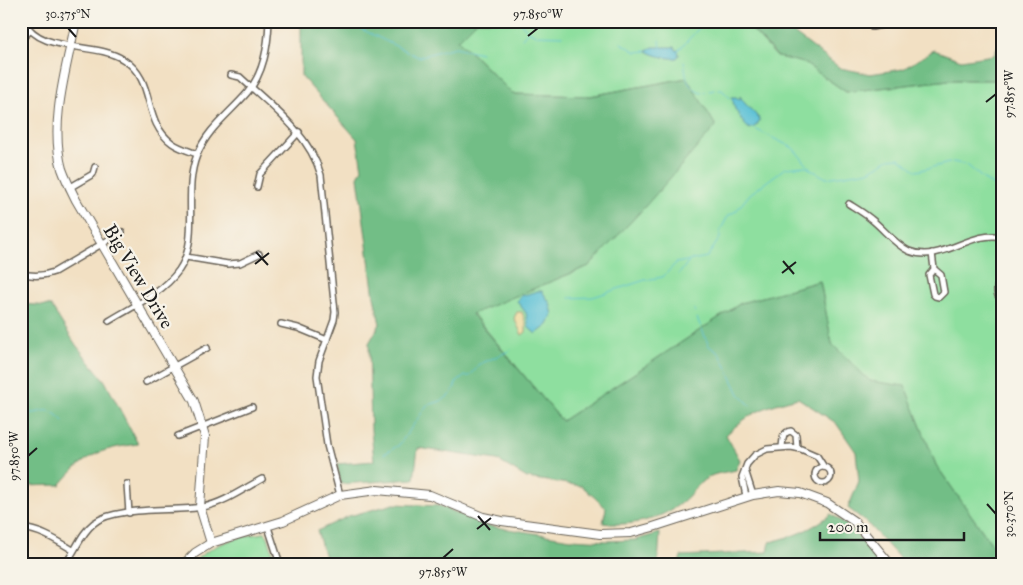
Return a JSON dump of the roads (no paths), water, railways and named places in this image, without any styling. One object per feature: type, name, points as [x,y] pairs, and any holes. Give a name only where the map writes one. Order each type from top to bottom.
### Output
[{"type":"street","points":[[24,21],[30,31],[37,37],[47,41],[112,54],[125,60],[136,70],[142,80],[153,120],[158,128],[174,145],[197,154]]},
{"type":"street","name":"Big View Drive","points":[[76,21],[58,123],[58,148],[62,168],[69,188],[194,400],[205,436],[200,507],[211,543]]},
{"type":"street","points":[[109,320],[162,288],[179,270],[186,256],[190,234],[189,189],[197,154],[212,130],[251,88],[260,71],[266,52],[268,21]]},
{"type":"street","points":[[872,27],[901,21]]},
{"type":"street","points":[[21,39],[30,31]]},
{"type":"street","points":[[231,76],[240,77],[299,132],[314,155],[321,175],[335,312],[328,340],[319,361],[317,383],[327,446],[340,495]]},
{"type":"street","points":[[257,187],[260,174],[299,132]]},
{"type":"street","points":[[69,188],[93,174],[95,167]]},
{"type":"street","points":[[849,204],[871,219],[900,245],[917,253],[932,253],[984,236],[1002,237]]},
{"type":"street","points":[[21,219],[26,214]]},
{"type":"street","points":[[21,273],[35,276],[50,274],[122,232]]},
{"type":"street","points":[[932,253],[934,269],[942,275],[944,292],[939,297],[932,294],[929,275],[934,269]]},
{"type":"street","points":[[186,256],[228,264],[240,263],[259,254]]},
{"type":"street","points":[[1002,272],[996,291],[997,296],[1002,301]]},
{"type":"street","points":[[281,324],[298,328],[328,340]]},
{"type":"street","points":[[146,382],[207,348]]},
{"type":"street","points":[[178,436],[252,408]]},
{"type":"street","points":[[782,448],[784,433],[791,431],[796,435],[797,448]]},
{"type":"street","points":[[749,495],[742,477],[747,464],[755,455],[767,449],[797,448],[817,456],[824,467]]},
{"type":"street","points":[[65,564],[85,531],[95,522],[110,515],[200,507],[218,503],[262,479]]},
{"type":"street","points":[[128,484],[129,513]]},
{"type":"street","points":[[184,564],[195,553],[211,543],[268,527],[340,495],[376,490],[430,494],[483,517],[600,534],[630,532],[653,527],[749,495],[779,491],[800,493],[827,503],[855,522],[890,564]]},
{"type":"street","points":[[268,527],[280,564]]},
{"type":"street","points":[[21,528],[37,530],[47,534],[73,550]]},
{"type":"water","points":[[653,47],[675,47],[679,55],[677,58],[666,58],[647,51]]},
{"type":"water","points":[[740,96],[760,120],[756,126],[750,129],[735,109],[731,97],[736,97],[740,100]]},
{"type":"water","points":[[542,291],[550,303],[553,314],[548,325],[536,334],[529,328],[526,313],[517,301],[521,296]]},
{"type":"waterway","points":[[345,21],[418,57],[455,47],[481,53]]},
{"type":"waterway","points":[[519,21],[528,31],[536,35],[562,36]]},
{"type":"waterway","points":[[678,51],[703,21]]},
{"type":"waterway","points":[[522,38],[528,31]]},
{"type":"waterway","points":[[660,40],[661,49]]},
{"type":"waterway","points":[[621,43],[636,52],[647,51]]},
{"type":"waterway","points":[[684,62],[689,84],[692,87],[701,93],[714,90]]},
{"type":"waterway","points":[[719,90],[722,90],[733,101]]},
{"type":"waterway","points":[[751,127],[793,148],[810,168]]},
{"type":"waterway","points":[[569,298],[593,297],[645,280],[663,277],[676,263],[707,257],[720,238],[720,231],[728,216],[736,211],[750,194],[785,168],[805,166],[826,178],[869,171],[889,159],[899,158],[917,171],[953,162],[967,165],[987,182],[1002,190]]},
{"type":"waterway","points":[[679,274],[689,261]]},
{"type":"waterway","points":[[697,318],[709,346],[720,354],[739,394],[750,405]]},
{"type":"waterway","points":[[384,454],[399,445],[427,405],[449,396],[456,383],[465,376],[470,376],[480,364],[511,350]]},
{"type":"waterway","points":[[21,410],[28,413],[51,412],[64,422]]}]
